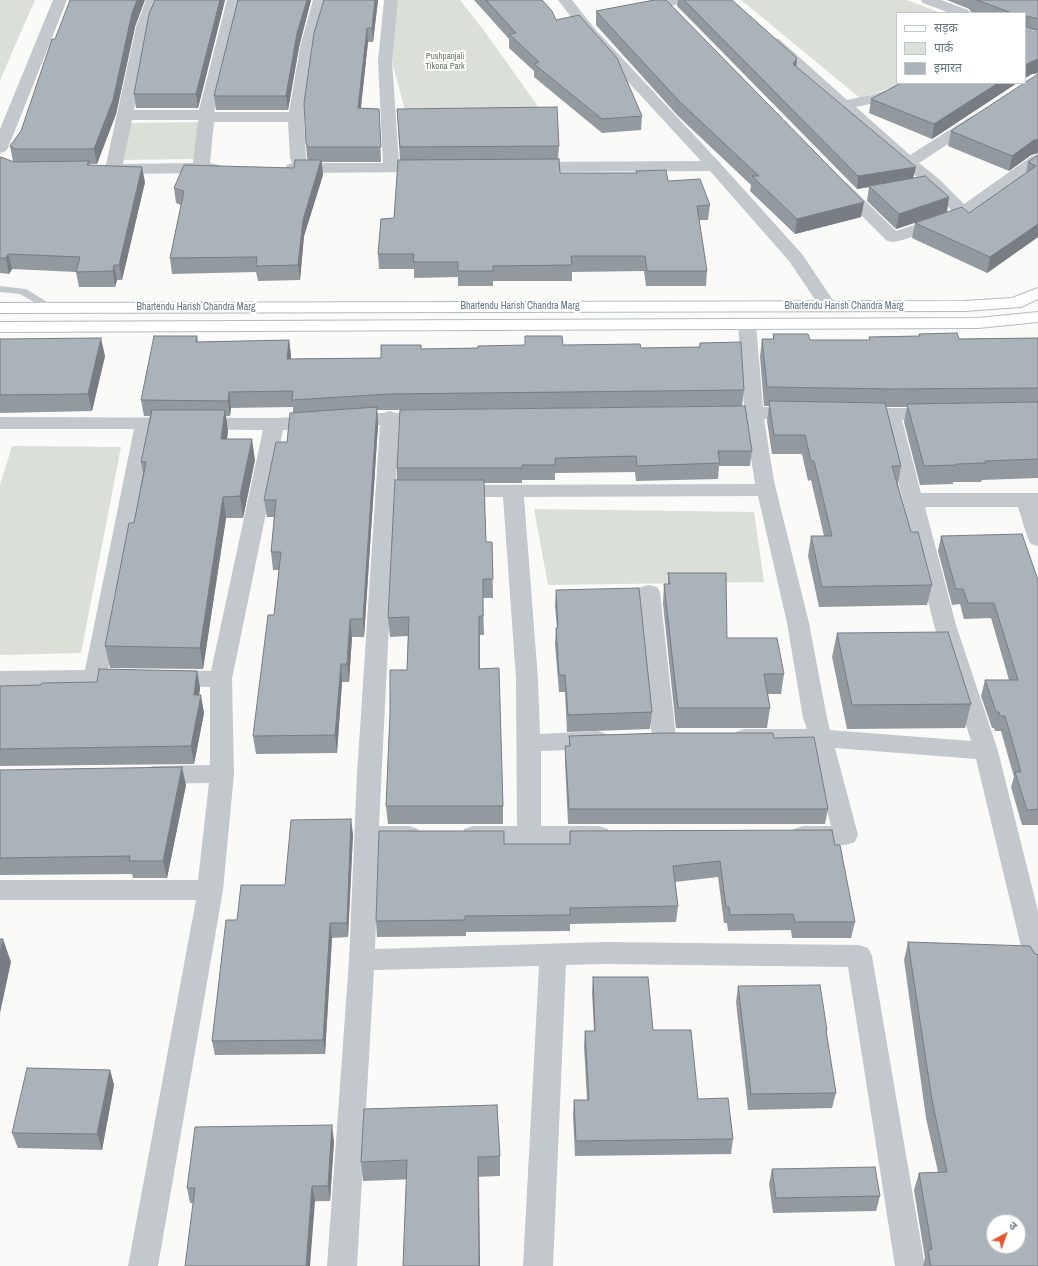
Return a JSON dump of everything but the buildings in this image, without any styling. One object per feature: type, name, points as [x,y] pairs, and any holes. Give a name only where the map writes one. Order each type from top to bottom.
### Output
[{"type":"main road","name":"Bhartendu Harish Chandra Marg","points":[[0,308],[828,306],[986,304],[1015,303],[1038,293]]},
{"type":"main road","name":"Bhartendu Harish Chandra Marg","points":[[0,327],[978,323],[1038,317]]},
{"type":"street","points":[[1,156],[60,0]]},
{"type":"street","points":[[153,0],[143,27],[125,115],[106,169],[224,168]]},
{"type":"street","points":[[201,168],[207,116],[234,0]]},
{"type":"street","points":[[302,168],[298,158],[296,117],[307,47],[320,0]]},
{"type":"street","points":[[390,0],[385,61],[391,168]]},
{"type":"street","points":[[565,0],[590,32],[714,166],[796,258],[828,306]]},
{"type":"street","points":[[928,0],[960,12]]},
{"type":"street","points":[[624,10],[673,6]]},
{"type":"street","points":[[576,14],[592,13]]},
{"type":"street","points":[[762,31],[909,163],[933,182],[963,212]]},
{"type":"street","points":[[844,105],[874,99],[892,93],[909,84]]},
{"type":"street","points":[[909,163],[986,112]]},
{"type":"street","points":[[125,115],[296,117]]},
{"type":"street","points":[[831,175],[893,237],[941,222],[963,212],[1038,159]]},
{"type":"street","points":[[517,167],[714,166]]},
{"type":"street","points":[[279,168],[446,167]]},
{"type":"street","points":[[911,186],[933,182]]},
{"type":"street","points":[[852,197],[874,193]]},
{"type":"street","points":[[747,324],[754,413],[764,481],[798,623],[815,718],[846,836],[782,836]]},
{"type":"street","points":[[699,414],[815,414]]},
{"type":"street","points":[[838,414],[953,414]]},
{"type":"street","points":[[891,415],[945,625],[986,751],[1038,963]]},
{"type":"street","points":[[342,1266],[362,960],[369,774],[394,491],[386,465],[390,417]]},
{"type":"street","points":[[0,424],[274,424],[390,417],[446,417]]},
{"type":"street","points":[[96,678],[144,424]]},
{"type":"street","points":[[143,1266],[210,890],[222,774],[221,679],[274,424]]},
{"type":"street","points":[[434,491],[767,490]]},
{"type":"street","points":[[513,491],[527,679],[529,836]]},
{"type":"street","points":[[913,500],[1032,500],[1038,539]]},
{"type":"street","points":[[649,592],[664,738]]},
{"type":"street","points":[[0,679],[221,679]]},
{"type":"street","points":[[640,739],[687,738]]},
{"type":"street","points":[[727,738],[821,738],[986,751]]},
{"type":"street","points":[[529,743],[616,740]]},
{"type":"street","points":[[130,776],[222,774]]},
{"type":"street","points":[[366,836],[624,836]]},
{"type":"street","points":[[0,890],[210,890]]},
{"type":"street","points":[[362,960],[605,953],[859,956],[910,1266]]},
{"type":"street","points":[[538,1266],[553,955]]},
{"type":"lane","points":[[0,289],[22,290],[52,308]]},
{"type":"green space","points":[[0,0],[35,0],[0,80]]},
{"type":"green space","name":"Pushpanjali Tikona Park","points":[[397,0],[460,0],[485,32],[540,109],[406,114],[390,54]]},
{"type":"green space","points":[[741,0],[907,0],[938,12],[896,12],[896,84],[900,84],[860,98]]},
{"type":"green space","points":[[203,122],[196,159],[119,160],[129,123]]},
{"type":"green space","points":[[12,446],[121,447],[81,653],[0,655],[0,485]]},
{"type":"green space","points":[[534,509],[754,512],[764,582],[548,585]]}]
